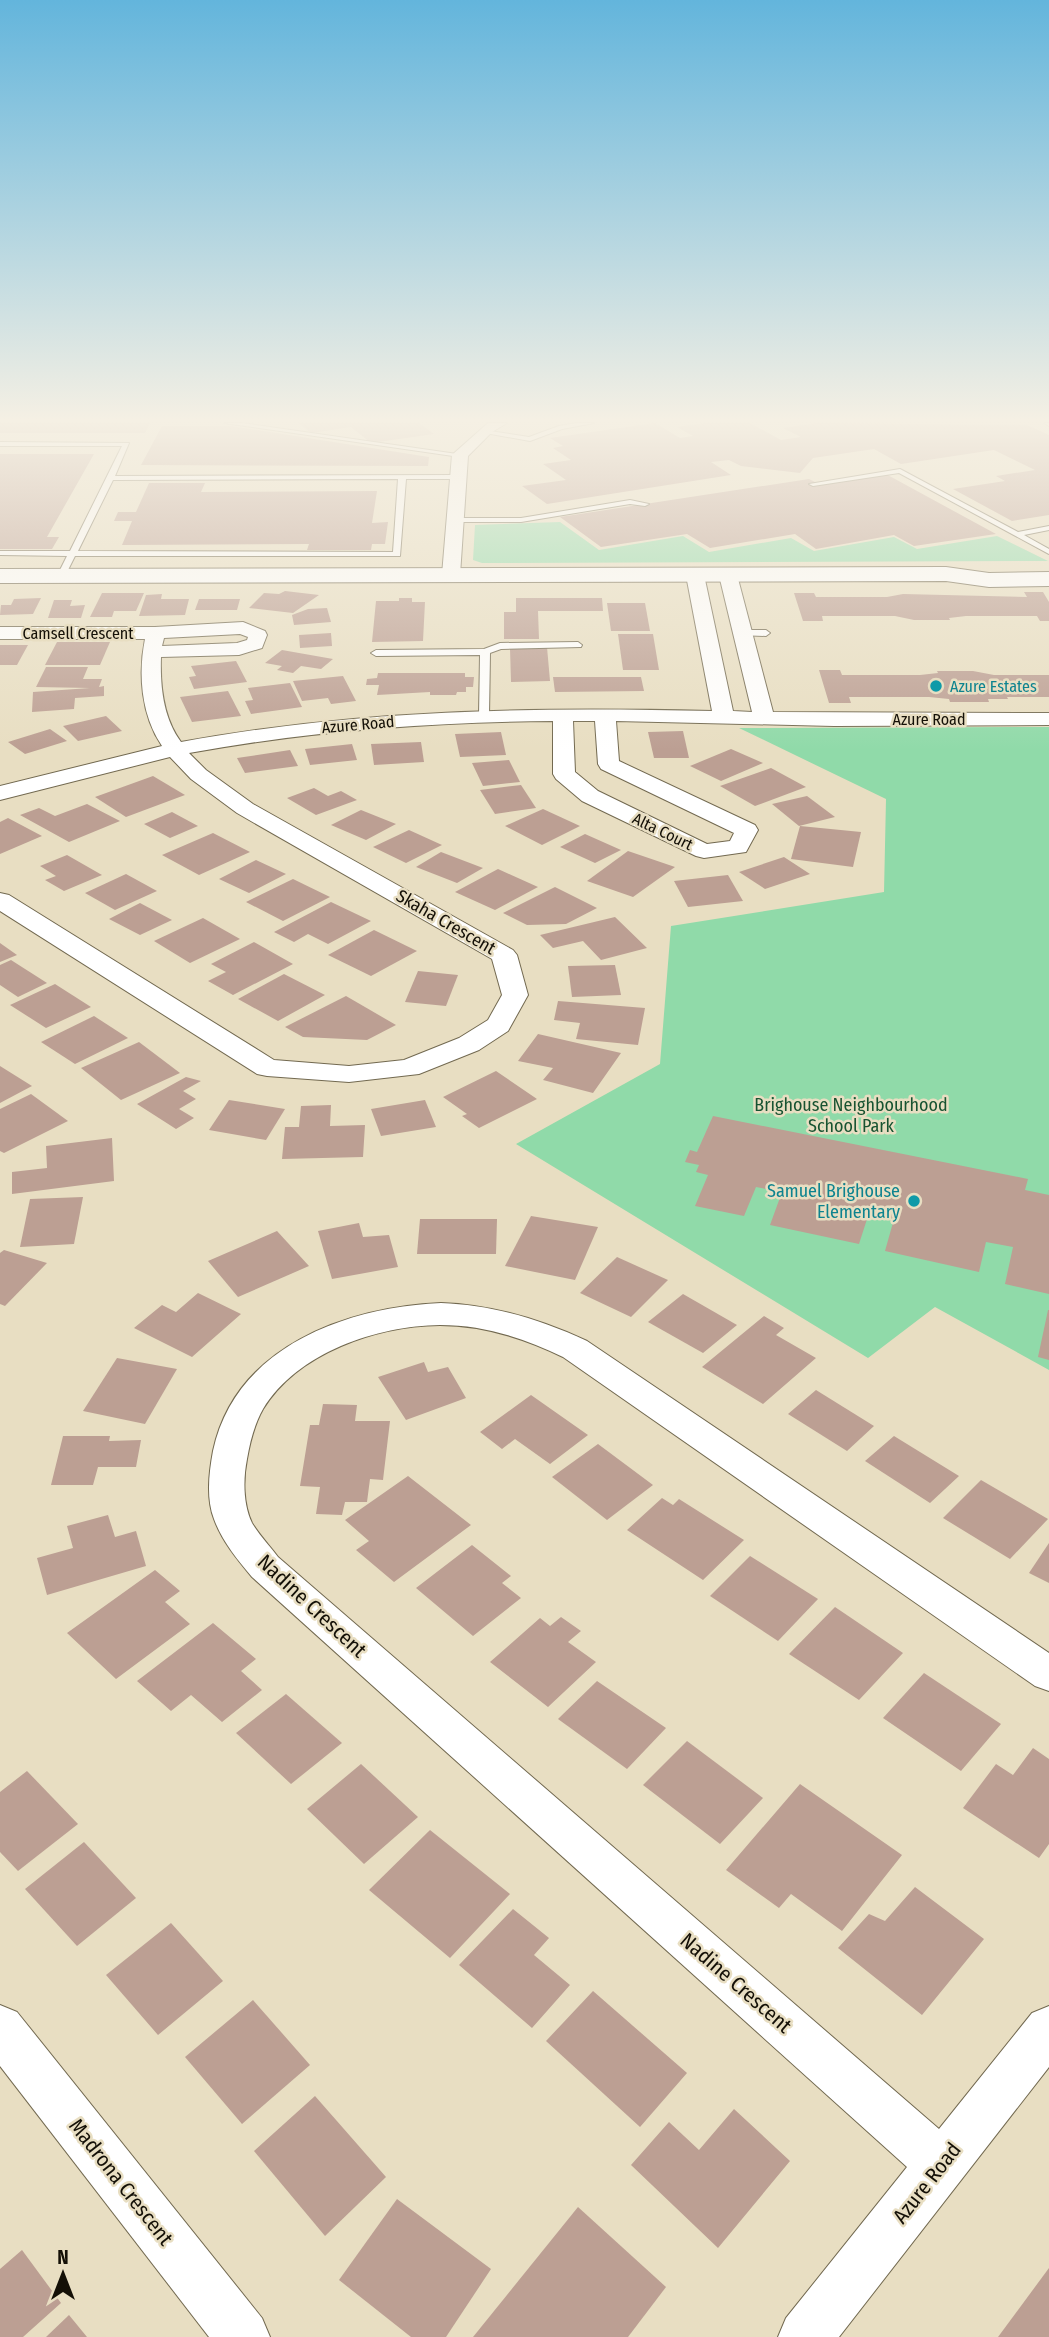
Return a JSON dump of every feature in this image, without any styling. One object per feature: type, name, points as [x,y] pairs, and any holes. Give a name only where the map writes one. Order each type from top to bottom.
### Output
[{"type":"main road","points":[[0,576],[61,576],[296,565],[452,575],[946,574],[989,580],[1049,579]]},
{"type":"main road","points":[[946,574],[980,568],[1049,568]]},
{"type":"street","points":[[452,575],[456,532]]},
{"type":"street","points":[[695,575],[724,717]]},
{"type":"street","points":[[728,575],[764,719]]},
{"type":"street","name":"Camsell Crescent","points":[[0,633],[153,642],[150,677],[165,734],[176,749]]},
{"type":"street","name":"Azure Road","points":[[0,793],[73,772],[176,749],[284,731],[363,722],[484,716],[1049,719]]},
{"type":"street","name":"Alta Court","points":[[563,716],[564,774],[590,796],[704,851],[738,847],[747,830],[609,764],[605,716]]},
{"type":"street","name":"Skaha Crescent","points":[[0,900],[267,1068],[349,1074],[409,1068],[469,1044],[499,1025],[515,995],[504,955],[233,801],[201,775],[176,749]]},
{"type":"street","name":"Nadine Crescent","points":[[941,2164],[265,1567],[234,1522],[228,1502],[231,1435],[252,1396],[271,1375],[298,1354],[330,1337],[362,1325],[422,1315],[506,1320],[575,1349],[1049,1674]]},
{"type":"street","name":"Madrona Crescent","points":[[0,2028],[243,2337]]},
{"type":"street","name":"Azure Road","points":[[805,2337],[1049,2029]]},
{"type":"lane","points":[[61,576],[83,532]]},
{"type":"lane","points":[[0,553],[296,565],[397,554],[398,532]]},
{"type":"lane","points":[[1015,532],[1049,552]]},
{"type":"lane","points":[[1019,534],[1029,532]]},
{"type":"lane","points":[[741,633],[766,633]]},
{"type":"lane","points":[[376,653],[485,652],[500,646],[578,645]]},
{"type":"lane","points":[[484,716],[485,652]]},
{"type":"green space","points":[[475,532],[574,532],[599,550],[683,536],[709,552],[791,538],[814,551],[894,537],[917,549],[997,536],[1048,561],[482,563],[473,560]]},
{"type":"green space","name":"Brighouse Neighbourhood School Park","points":[[1049,727],[1049,1370],[935,1307],[868,1358],[516,1144],[660,1064],[671,926],[884,892],[886,799],[739,728]]},
{"type":"building","points":[[0,532],[50,532],[47,537],[59,537],[52,549],[0,549]]},
{"type":"building","points":[[127,532],[387,532],[385,544],[372,544],[371,550],[307,550],[309,544],[122,545]]},
{"type":"building","points":[[581,532],[996,534],[914,546],[894,535],[816,549],[795,534],[710,548],[687,534],[601,547]]},
{"type":"building","points":[[285,591],[319,595],[293,613],[249,608],[264,593],[279,594]]},
{"type":"building","points":[[1024,592],[1043,592],[1049,602],[1049,621],[1040,621],[1037,616],[966,616],[949,618],[950,620],[914,620],[895,616],[822,616],[823,621],[803,621],[794,593],[814,593],[816,597],[887,597],[903,594],[1027,597]]},
{"type":"building","points":[[102,593],[144,593],[136,611],[114,611],[112,617],[90,617]]},
{"type":"building","points":[[162,594],[161,599],[189,599],[185,615],[139,616],[146,595]]},
{"type":"building","points":[[41,598],[33,614],[0,615],[1,605],[11,605],[14,599]]},
{"type":"building","points":[[399,598],[425,602],[423,641],[372,642],[376,601],[399,601]]},
{"type":"building","points":[[516,598],[602,598],[603,611],[538,611],[539,639],[504,639],[504,612],[516,612]]},
{"type":"building","points":[[199,599],[240,599],[237,610],[195,610]]},
{"type":"building","points":[[54,600],[72,600],[70,606],[85,605],[81,618],[48,618]]},
{"type":"building","points":[[607,603],[645,603],[650,631],[611,631]]},
{"type":"building","points":[[327,608],[331,622],[294,625],[292,615],[308,609]]},
{"type":"building","points":[[331,633],[332,646],[300,648],[299,635]]},
{"type":"building","points":[[618,634],[653,634],[659,670],[623,670]]},
{"type":"building","points":[[57,642],[110,642],[100,665],[45,665]]},
{"type":"building","points":[[0,645],[28,645],[17,665],[0,665]]},
{"type":"building","points":[[547,647],[550,681],[511,682],[510,648]]},
{"type":"building","points":[[282,650],[333,659],[321,669],[301,666],[293,673],[277,670],[282,666],[265,663]]},
{"type":"building","points":[[236,661],[247,682],[194,689],[189,677],[196,676],[191,666]]},
{"type":"building","points":[[46,667],[88,667],[83,679],[102,679],[99,687],[104,686],[104,696],[75,698],[74,709],[32,712],[33,692],[90,688],[36,687]]},
{"type":"building","name":"Azure Estates","points":[[819,670],[840,670],[842,675],[920,675],[938,673],[937,671],[973,671],[994,675],[1049,675],[1049,697],[1007,697],[1008,699],[988,699],[989,702],[950,702],[949,699],[929,697],[849,697],[851,703],[829,703]]},
{"type":"building","points":[[378,673],[465,673],[465,677],[474,677],[473,687],[466,687],[466,692],[457,692],[456,695],[430,695],[430,692],[377,695],[379,685],[366,685],[367,679],[377,678]]},
{"type":"building","points":[[343,676],[356,701],[331,704],[328,698],[302,701],[293,681]]},
{"type":"building","points":[[553,677],[641,677],[644,691],[555,692]]},
{"type":"building","points":[[290,683],[302,707],[251,714],[245,701],[253,700],[248,688]]},
{"type":"building","points":[[228,691],[241,716],[192,722],[180,697]]},
{"type":"building","points":[[106,716],[122,731],[78,741],[63,726]]},
{"type":"building","points":[[50,729],[67,741],[25,754],[8,742]]},
{"type":"building","points":[[683,731],[689,758],[654,758],[648,732]]},
{"type":"building","points":[[501,732],[506,755],[460,757],[455,734]]},
{"type":"building","points":[[421,742],[424,762],[374,765],[371,744]]},
{"type":"building","points":[[352,744],[357,760],[310,765],[305,749]]},
{"type":"building","points":[[731,749],[763,763],[721,781],[690,766]]},
{"type":"building","points":[[290,750],[298,766],[245,773],[237,758]]},
{"type":"building","points":[[509,760],[520,782],[483,786],[472,763]]},
{"type":"building","points":[[771,768],[806,787],[755,806],[720,786]]},
{"type":"building","points":[[153,776],[185,795],[126,817],[95,797]]},
{"type":"building","points":[[521,785],[536,808],[495,814],[480,790]]},
{"type":"building","points":[[314,788],[328,796],[341,791],[357,800],[316,815],[287,798]]},
{"type":"building","points":[[807,796],[835,817],[799,826],[772,804]]},
{"type":"building","points":[[87,804],[120,821],[69,842],[20,815],[39,808],[55,816]]},
{"type":"building","points":[[543,809],[580,826],[542,845],[505,826]]},
{"type":"building","points":[[361,810],[396,824],[366,840],[331,825]]},
{"type":"building","points":[[172,812],[198,826],[170,838],[144,824]]},
{"type":"building","points":[[8,818],[42,836],[0,854],[0,822]]},
{"type":"building","points":[[800,826],[861,832],[853,867],[791,859]]},
{"type":"building","points":[[409,830],[442,845],[406,863],[373,847]]},
{"type":"building","points":[[213,833],[250,852],[199,875],[162,855]]},
{"type":"building","points":[[585,834],[621,850],[595,863],[560,847]]},
{"type":"building","points":[[628,851],[675,867],[633,897],[587,881]]},
{"type":"building","points":[[441,852],[483,868],[457,883],[416,867]]},
{"type":"building","points":[[67,855],[102,875],[64,891],[45,880],[56,876],[40,866]]},
{"type":"building","points":[[784,857],[810,874],[765,889],[739,872]]},
{"type":"building","points":[[256,860],[286,874],[249,893],[219,879]]},
{"type":"building","points":[[498,869],[538,887],[495,910],[455,892]]},
{"type":"building","points":[[126,874],[157,891],[115,910],[85,893]]},
{"type":"building","points":[[728,875],[743,901],[688,907],[674,881]]},
{"type":"building","points":[[293,879],[330,897],[283,921],[246,902]]},
{"type":"building","points":[[555,887],[597,908],[566,924],[527,925],[503,913]]},
{"type":"building","points":[[331,902],[371,921],[328,944],[308,934],[294,942],[274,932]]},
{"type":"building","points":[[140,903],[172,920],[140,935],[109,919]]},
{"type":"building","points":[[615,917],[647,948],[601,960],[583,941],[553,948],[540,935]]},
{"type":"building","points":[[203,918],[240,939],[190,963],[154,941]]},
{"type":"building","points":[[374,930],[417,951],[371,976],[328,955]]},
{"type":"building","points":[[254,942],[293,964],[233,995],[208,981],[226,972],[211,964]]},
{"type":"building","points":[[0,943],[17,955],[0,962]]},
{"type":"building","points":[[11,960],[47,983],[18,997],[0,985],[0,965]]},
{"type":"building","points":[[615,965],[621,995],[572,997],[568,966]]},
{"type":"building","points":[[418,971],[458,975],[446,1006],[405,1002]]},
{"type":"building","points":[[284,974],[325,995],[278,1021],[238,999]]},
{"type":"building","points":[[55,984],[91,1007],[46,1028],[10,1005]]},
{"type":"building","points":[[346,996],[396,1025],[367,1040],[303,1037],[285,1027]]},
{"type":"building","points":[[558,1001],[645,1008],[638,1045],[576,1039],[580,1023],[554,1020]]},
{"type":"building","points":[[94,1016],[128,1038],[75,1064],[41,1042]]},
{"type":"building","points":[[538,1034],[621,1053],[593,1093],[543,1080],[553,1068],[518,1061]]},
{"type":"building","points":[[139,1042],[180,1073],[121,1100],[81,1068]]},
{"type":"building","points":[[0,1066],[32,1086],[0,1103]]},
{"type":"building","points":[[496,1071],[537,1099],[479,1128],[462,1116],[467,1114],[443,1097]]},
{"type":"building","points":[[186,1077],[201,1081],[183,1091],[196,1099],[179,1109],[194,1118],[176,1129],[137,1104]]},
{"type":"building","points":[[31,1094],[68,1121],[4,1153],[0,1151],[0,1109]]},
{"type":"building","points":[[229,1100],[285,1109],[266,1140],[209,1130]]},
{"type":"building","points":[[425,1100],[436,1127],[381,1136],[371,1109]]},
{"type":"building","points":[[331,1105],[330,1126],[365,1125],[363,1157],[282,1159],[285,1127],[299,1127],[301,1106]]},
{"type":"building","name":"Samuel Brighouse Elementary","points":[[713,1116],[1028,1179],[1025,1190],[1049,1195],[1049,1294],[1005,1284],[1013,1247],[986,1242],[979,1272],[885,1251],[894,1219],[869,1213],[859,1244],[770,1225],[782,1192],[756,1187],[744,1216],[695,1206],[708,1175],[696,1172],[699,1165],[685,1162],[690,1150],[697,1152]]},
{"type":"building","points":[[112,1138],[114,1181],[12,1194],[12,1172],[47,1168],[46,1146]]},
{"type":"building","points":[[83,1197],[74,1244],[20,1247],[30,1199]]},
{"type":"building","points":[[531,1216],[598,1227],[575,1280],[505,1266]]},
{"type":"building","points":[[420,1219],[497,1219],[496,1254],[417,1254]]},
{"type":"building","points":[[359,1223],[363,1237],[389,1235],[398,1267],[332,1279],[318,1231]]},
{"type":"building","points":[[277,1231],[309,1266],[238,1297],[208,1261]]},
{"type":"building","points":[[4,1250],[47,1263],[5,1306],[0,1304],[0,1253]]},
{"type":"building","points":[[617,1257],[668,1280],[631,1317],[580,1293]]},
{"type":"building","points":[[198,1293],[241,1314],[192,1357],[134,1328],[162,1305],[176,1312]]},
{"type":"building","points":[[683,1294],[737,1325],[703,1353],[648,1322]]},
{"type":"building","points":[[1049,1310],[1049,1360],[1038,1357]]},
{"type":"building","points":[[764,1316],[784,1328],[776,1335],[816,1358],[763,1404],[702,1367]]},
{"type":"building","points":[[117,1358],[177,1369],[145,1424],[83,1411]]},
{"type":"building","points":[[424,1362],[428,1372],[448,1367],[466,1398],[406,1420],[378,1377]]},
{"type":"building","points":[[816,1390],[874,1426],[847,1451],[788,1414]]},
{"type":"building","points":[[531,1395],[588,1435],[550,1464],[515,1439],[502,1449],[480,1432]]},
{"type":"building","points":[[323,1404],[357,1405],[355,1421],[390,1421],[383,1480],[370,1479],[367,1502],[345,1502],[342,1515],[316,1514],[320,1487],[300,1486],[310,1425],[319,1425]]},
{"type":"building","points":[[63,1436],[110,1436],[109,1441],[141,1440],[136,1467],[98,1467],[93,1485],[51,1485]]},
{"type":"building","points":[[894,1436],[959,1476],[930,1503],[865,1461]]},
{"type":"building","points":[[598,1444],[653,1485],[607,1520],[552,1477]]},
{"type":"building","points":[[408,1476],[471,1525],[394,1582],[356,1550],[369,1541],[345,1520]]},
{"type":"building","points":[[981,1480],[1048,1519],[1010,1559],[943,1518]]},
{"type":"building","points":[[662,1498],[673,1505],[679,1499],[744,1540],[703,1580],[627,1530]]},
{"type":"building","points":[[108,1515],[115,1537],[136,1531],[146,1566],[47,1595],[37,1558],[73,1548],[67,1526]]},
{"type":"building","points":[[1049,1543],[1049,1583],[1029,1573]]},
{"type":"building","points":[[472,1545],[511,1576],[502,1583],[521,1598],[473,1636],[416,1588]]},
{"type":"building","points":[[750,1556],[818,1599],[778,1641],[710,1596]]},
{"type":"building","points":[[155,1570],[180,1591],[165,1602],[190,1624],[116,1679],[67,1633]]},
{"type":"building","points":[[835,1607],[903,1653],[859,1700],[789,1654]]},
{"type":"building","points":[[561,1617],[581,1631],[568,1642],[596,1662],[548,1707],[490,1662],[540,1618],[550,1626]]},
{"type":"building","points":[[213,1623],[256,1659],[241,1671],[262,1690],[222,1722],[191,1695],[171,1711],[137,1681]]},
{"type":"building","points":[[924,1673],[1001,1724],[961,1771],[883,1718]]},
{"type":"building","points":[[597,1681],[666,1728],[627,1769],[558,1719]]},
{"type":"building","points":[[286,1694],[342,1743],[291,1784],[236,1733]]},
{"type":"building","points":[[687,1741],[763,1798],[720,1844],[643,1785]]},
{"type":"building","points":[[1033,1748],[1049,1759],[1049,1844],[1039,1858],[963,1808],[996,1764],[1013,1775]]},
{"type":"building","points":[[361,1764],[418,1817],[364,1864],[307,1809]]},
{"type":"building","points":[[27,1771],[78,1824],[18,1871],[0,1852],[0,1792]]},
{"type":"building","points":[[800,1784],[902,1855],[842,1931],[791,1894],[779,1908],[726,1870]]},
{"type":"building","points":[[430,1830],[510,1894],[450,1958],[369,1890]]},
{"type":"building","points":[[84,1842],[136,1898],[77,1946],[25,1889]]},
{"type":"building","points":[[915,1887],[984,1939],[922,2015],[838,1948],[869,1914],[885,1921]]},
{"type":"building","points":[[513,1909],[549,1938],[534,1955],[570,1985],[532,2028],[459,1965]]},
{"type":"building","points":[[171,1923],[223,1981],[158,2035],[106,1975]]},
{"type":"building","points":[[593,1991],[687,2073],[640,2127],[546,2041]]},
{"type":"building","points":[[253,2000],[310,2065],[242,2124],[185,2057]]},
{"type":"building","points":[[315,2096],[386,2177],[325,2236],[254,2151]]},
{"type":"building","points":[[734,2109],[790,2161],[718,2248],[631,2165],[669,2122],[699,2150]]},
{"type":"building","points":[[397,2199],[491,2269],[446,2337],[411,2337],[339,2280]]},
{"type":"building","points":[[578,2207],[666,2287],[628,2337],[473,2337]]},
{"type":"building","points":[[22,2250],[61,2303],[23,2337],[0,2337],[0,2269]]},
{"type":"building","points":[[1049,2268],[1049,2337],[998,2337]]},
{"type":"building","points":[[69,2315],[87,2337],[46,2337]]},
{"type":"place","name":"Azure Estates","points":[[936,686]]},
{"type":"place","name":"Samuel Brighouse Elementary","points":[[914,1201]]}]
